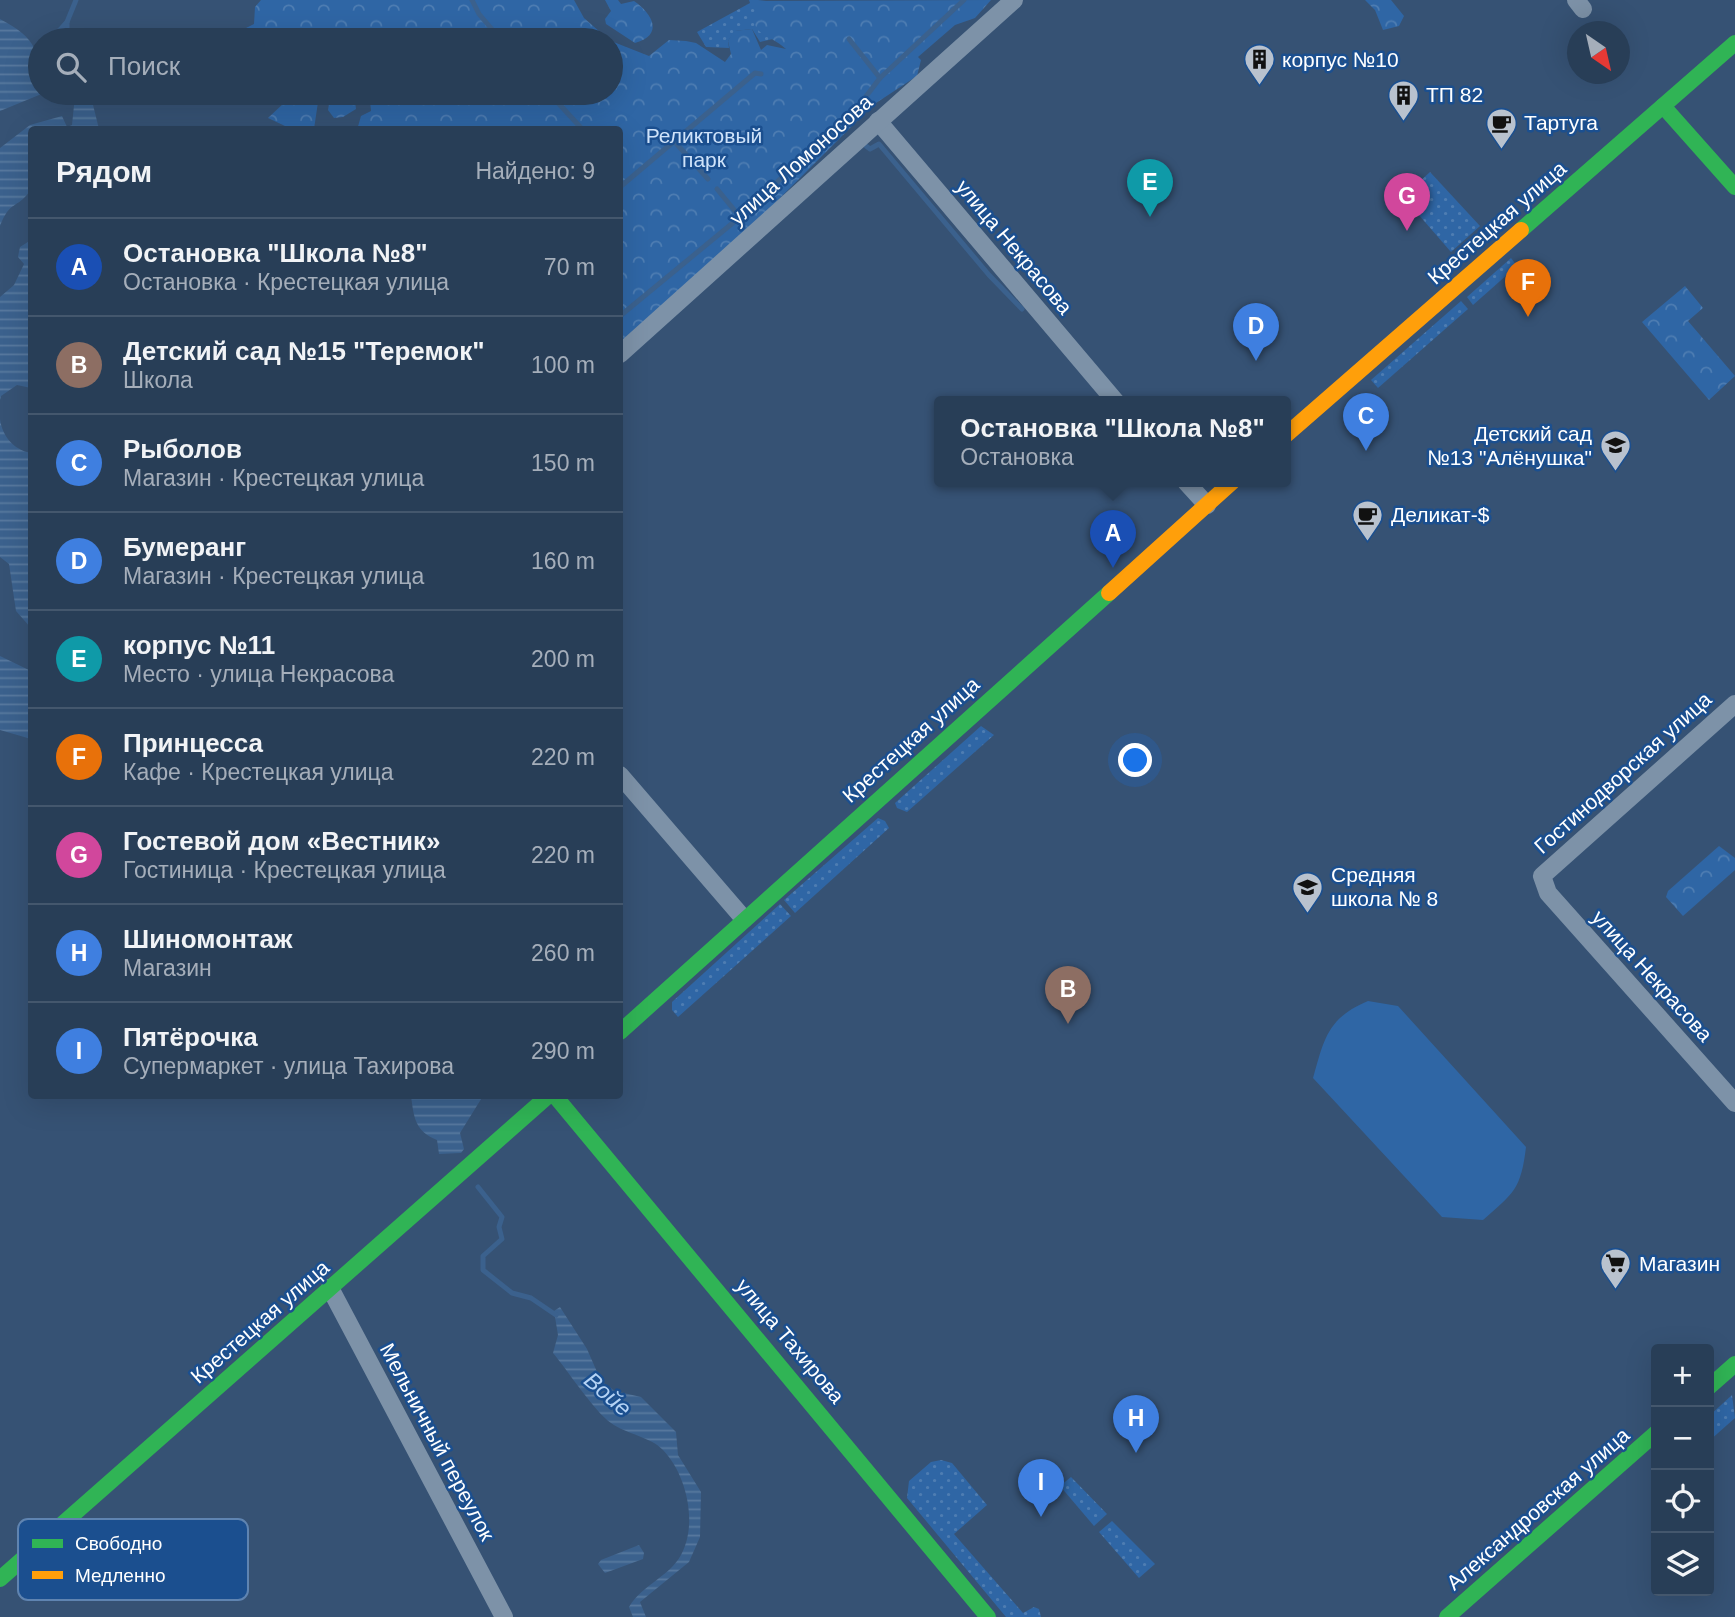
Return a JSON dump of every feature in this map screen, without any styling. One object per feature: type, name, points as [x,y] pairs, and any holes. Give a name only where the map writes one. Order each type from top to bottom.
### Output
[{"type":"main road","name":"Крестецкая улица","points":[[1291,431],[1735,43]]},
{"type":"main road","points":[[1662,106],[1735,187]]},
{"type":"main road","name":"Крестецкая улица","points":[[623,1029],[1227,487]]},
{"type":"main road","name":"Крестецкая улица","points":[[68,1519],[545,1099]]},
{"type":"main road","name":"улица Тахирова","points":[[557,1099],[988,1617]]},
{"type":"main road","points":[[1714,1383],[1735,1364]]},
{"type":"main road","name":"Александровская улица","points":[[1447,1617],[1651,1437]]},
{"type":"main road","name":"Крестецкая улица","points":[[0,1579],[18,1563]]},
{"type":"street","name":"улица Ломоносова","points":[[623,351],[1014,0]]},
{"type":"street","name":"улица Некрасова","points":[[878,121],[1111,396]]},
{"type":"street","points":[[1191,487],[1207,505]]},
{"type":"street","name":"Гостинодворская улица","points":[[1542,876],[1735,704]]},
{"type":"street","points":[[623,778],[744,919]]},
{"type":"street","name":"улица Некрасова","points":[[1542,876],[1548,893],[1735,1102]]},
{"type":"street","name":"Мельничный переулок","points":[[330,1288],[504,1617]]},
{"type":"green space","points":[[261,0],[574,0],[584,18],[595,28],[246,28],[254,24],[255,7]]},
{"type":"green space","points":[[605,0],[618,0],[621,4],[634,1],[650,18],[650,35],[635,43],[623,35],[623,28],[612,28],[606,24],[605,19],[611,11]]},
{"type":"green space","points":[[749,0],[766,0],[758,1],[773,39],[760,42],[752,29],[735,31],[728,41],[729,48],[706,47],[697,32],[750,3]]},
{"type":"green space","name":"Реликтовый парк","points":[[991,0],[975,18],[955,25],[918,57],[921,60],[917,76],[873,105],[762,216],[623,340],[623,126],[358,126],[361,116],[371,111],[370,105],[623,105],[623,46],[649,56],[669,40],[686,41],[696,43],[725,62],[731,54],[728,41],[734,31],[752,29],[761,50],[767,45],[786,49],[756,27],[754,21],[758,1]]},
{"type":"green space","points":[[1365,0],[1391,0],[1404,16],[1399,26],[1383,30],[1375,10]]},
{"type":"green space","points":[[282,105],[318,105],[314,126],[285,126],[268,118]]},
{"type":"green space","points":[[329,105],[356,105],[356,109],[343,117],[334,118],[328,110]]},
{"type":"green space","points":[[1430,172],[1480,226],[1451,252],[1405,199],[1406,194]]},
{"type":"green space","points":[[1511,258],[1517,266],[1473,305],[1467,297]]},
{"type":"green space","points":[[1685,286],[1703,308],[1688,321],[1735,376],[1709,400],[1642,322]]},
{"type":"green space","points":[[1461,301],[1468,309],[1378,388],[1371,380]]},
{"type":"green space","points":[[981,726],[994,735],[907,812],[897,808],[895,803]]},
{"type":"green space","points":[[878,818],[885,821],[889,828],[795,913],[784,900]]},
{"type":"green space","points":[[1719,846],[1735,858],[1735,870],[1683,916],[1666,897],[1668,891]]},
{"type":"green space","points":[[780,904],[791,916],[678,1017],[672,1010],[672,1002]]},
{"type":"green space","points":[[1368,1001],[1398,1006],[1526,1147],[1522,1172],[1514,1189],[1483,1220],[1442,1217],[1313,1078],[1324,1041],[1335,1023]]},
{"type":"green space","points":[[1732,1395],[1735,1418],[1714,1437],[1714,1411]]},
{"type":"green space","points":[[941,1460],[952,1463],[987,1505],[954,1534],[1023,1613],[1034,1607],[1039,1609],[1041,1617],[1006,1617],[907,1498],[909,1481],[931,1462]]},
{"type":"green space","points":[[1071,1477],[1107,1514],[1094,1526],[1060,1486]]},
{"type":"green space","points":[[1112,1521],[1155,1564],[1139,1578],[1099,1532]]},
{"type":"water","points":[[0,19],[28,39],[28,100],[0,111]]},
{"type":"water","points":[[74,105],[93,105],[98,126],[70,126],[72,125]]},
{"type":"water","points":[[62,116],[67,126],[29,126],[30,125]]},
{"type":"water","points":[[28,127],[28,193],[10,208],[0,226],[0,148]]},
{"type":"water","points":[[28,242],[28,387],[17,385],[1,396],[0,400],[0,297],[14,285],[24,264],[18,257],[20,247]]},
{"type":"water","points":[[0,419],[3,431],[10,441],[19,449],[28,452],[28,625],[16,611],[9,564],[0,557]]},
{"type":"water","points":[[0,656],[28,670],[28,738],[0,730]]},
{"type":"water","points":[[411,1099],[481,1099],[460,1133],[464,1149],[461,1153],[439,1154],[437,1140],[420,1128]]},
{"type":"water","points":[[560,1307],[587,1349],[601,1381],[615,1391],[641,1397],[676,1432],[678,1455],[701,1492],[700,1537],[689,1562],[640,1602],[646,1617],[633,1617],[629,1607],[641,1592],[676,1563],[681,1555],[689,1529],[684,1486],[663,1450],[652,1442],[617,1427],[604,1417],[553,1353],[558,1335],[554,1311]]},
{"type":"water","points":[[639,1545],[644,1553],[643,1559],[605,1573],[598,1564],[601,1560]]},
{"type":"waterway","name":"Войе","points":[[62,28],[76,0]]},
{"type":"waterway","points":[[472,0],[491,28]]},
{"type":"waterway","points":[[623,314],[740,217],[861,103],[880,78],[964,0]]},
{"type":"waterway","points":[[67,22],[67,28]]},
{"type":"waterway","points":[[849,39],[880,78]]},
{"type":"waterway","points":[[623,184],[755,73],[761,74]]},
{"type":"waterway","points":[[560,105],[579,126]]},
{"type":"waterway","points":[[674,141],[708,179]]},
{"type":"waterway","points":[[866,146],[870,149],[879,144],[989,275],[1022,309]]},
{"type":"waterway","points":[[717,189],[740,217]]},
{"type":"waterway","name":"Войе","points":[[478,1187],[502,1217],[499,1227],[502,1239],[483,1256],[483,1270],[512,1293],[531,1298],[556,1315]]},
{"type":"traffic: fast","points":[[1521,230],[1735,43]]},
{"type":"traffic: fast","points":[[1663,106],[1735,187]]},
{"type":"traffic: fast","points":[[623,1029],[1109,593]]},
{"type":"traffic: fast","points":[[68,1519],[545,1099]]},
{"type":"traffic: fast","points":[[557,1099],[988,1617]]},
{"type":"traffic: fast","points":[[1714,1383],[1735,1364]]},
{"type":"traffic: fast","points":[[1447,1617],[1651,1437]]},
{"type":"traffic: fast","points":[[0,1579],[18,1563]]},
{"type":"traffic: slow","points":[[1291,431],[1521,230]]},
{"type":"traffic: slow","points":[[1109,593],[1226,487]]},
{"type":"place","name":"корпус №10","points":[[1259,87]]},
{"type":"place","name":"ТП 82","points":[[1403,122]]},
{"type":"place","name":"Тартуга","points":[[1501,150]]},
{"type":"place","name":"корпус №11","points":[[1150,217]]},
{"type":"place","name":"Гостевой дом «Вестник»","points":[[1407,231]]},
{"type":"place","name":"Принцесса","points":[[1528,317]]},
{"type":"place","name":"Бумеранг","points":[[1256,361]]},
{"type":"place","name":"Рыболов","points":[[1366,451]]},
{"type":"place","name":"Детский сад №13 \"Алёнушка\"","points":[[1615,473]]},
{"type":"place","name":"Деликат-$","points":[[1368,542]]},
{"type":"place","name":"Остановка \"Школа №8\"","points":[[1113,568]]},
{"type":"place","name":"Средняя школа № 8","points":[[1308,914]]},
{"type":"place","name":"Детский сад №15 \"Теремок\"","points":[[1068,1024]]},
{"type":"place","name":"Магазин","points":[[1616,1291]]},
{"type":"place","name":"Шиномонтаж","points":[[1136,1453]]},
{"type":"place","name":"Пятёрочка","points":[[1041,1517]]}]
